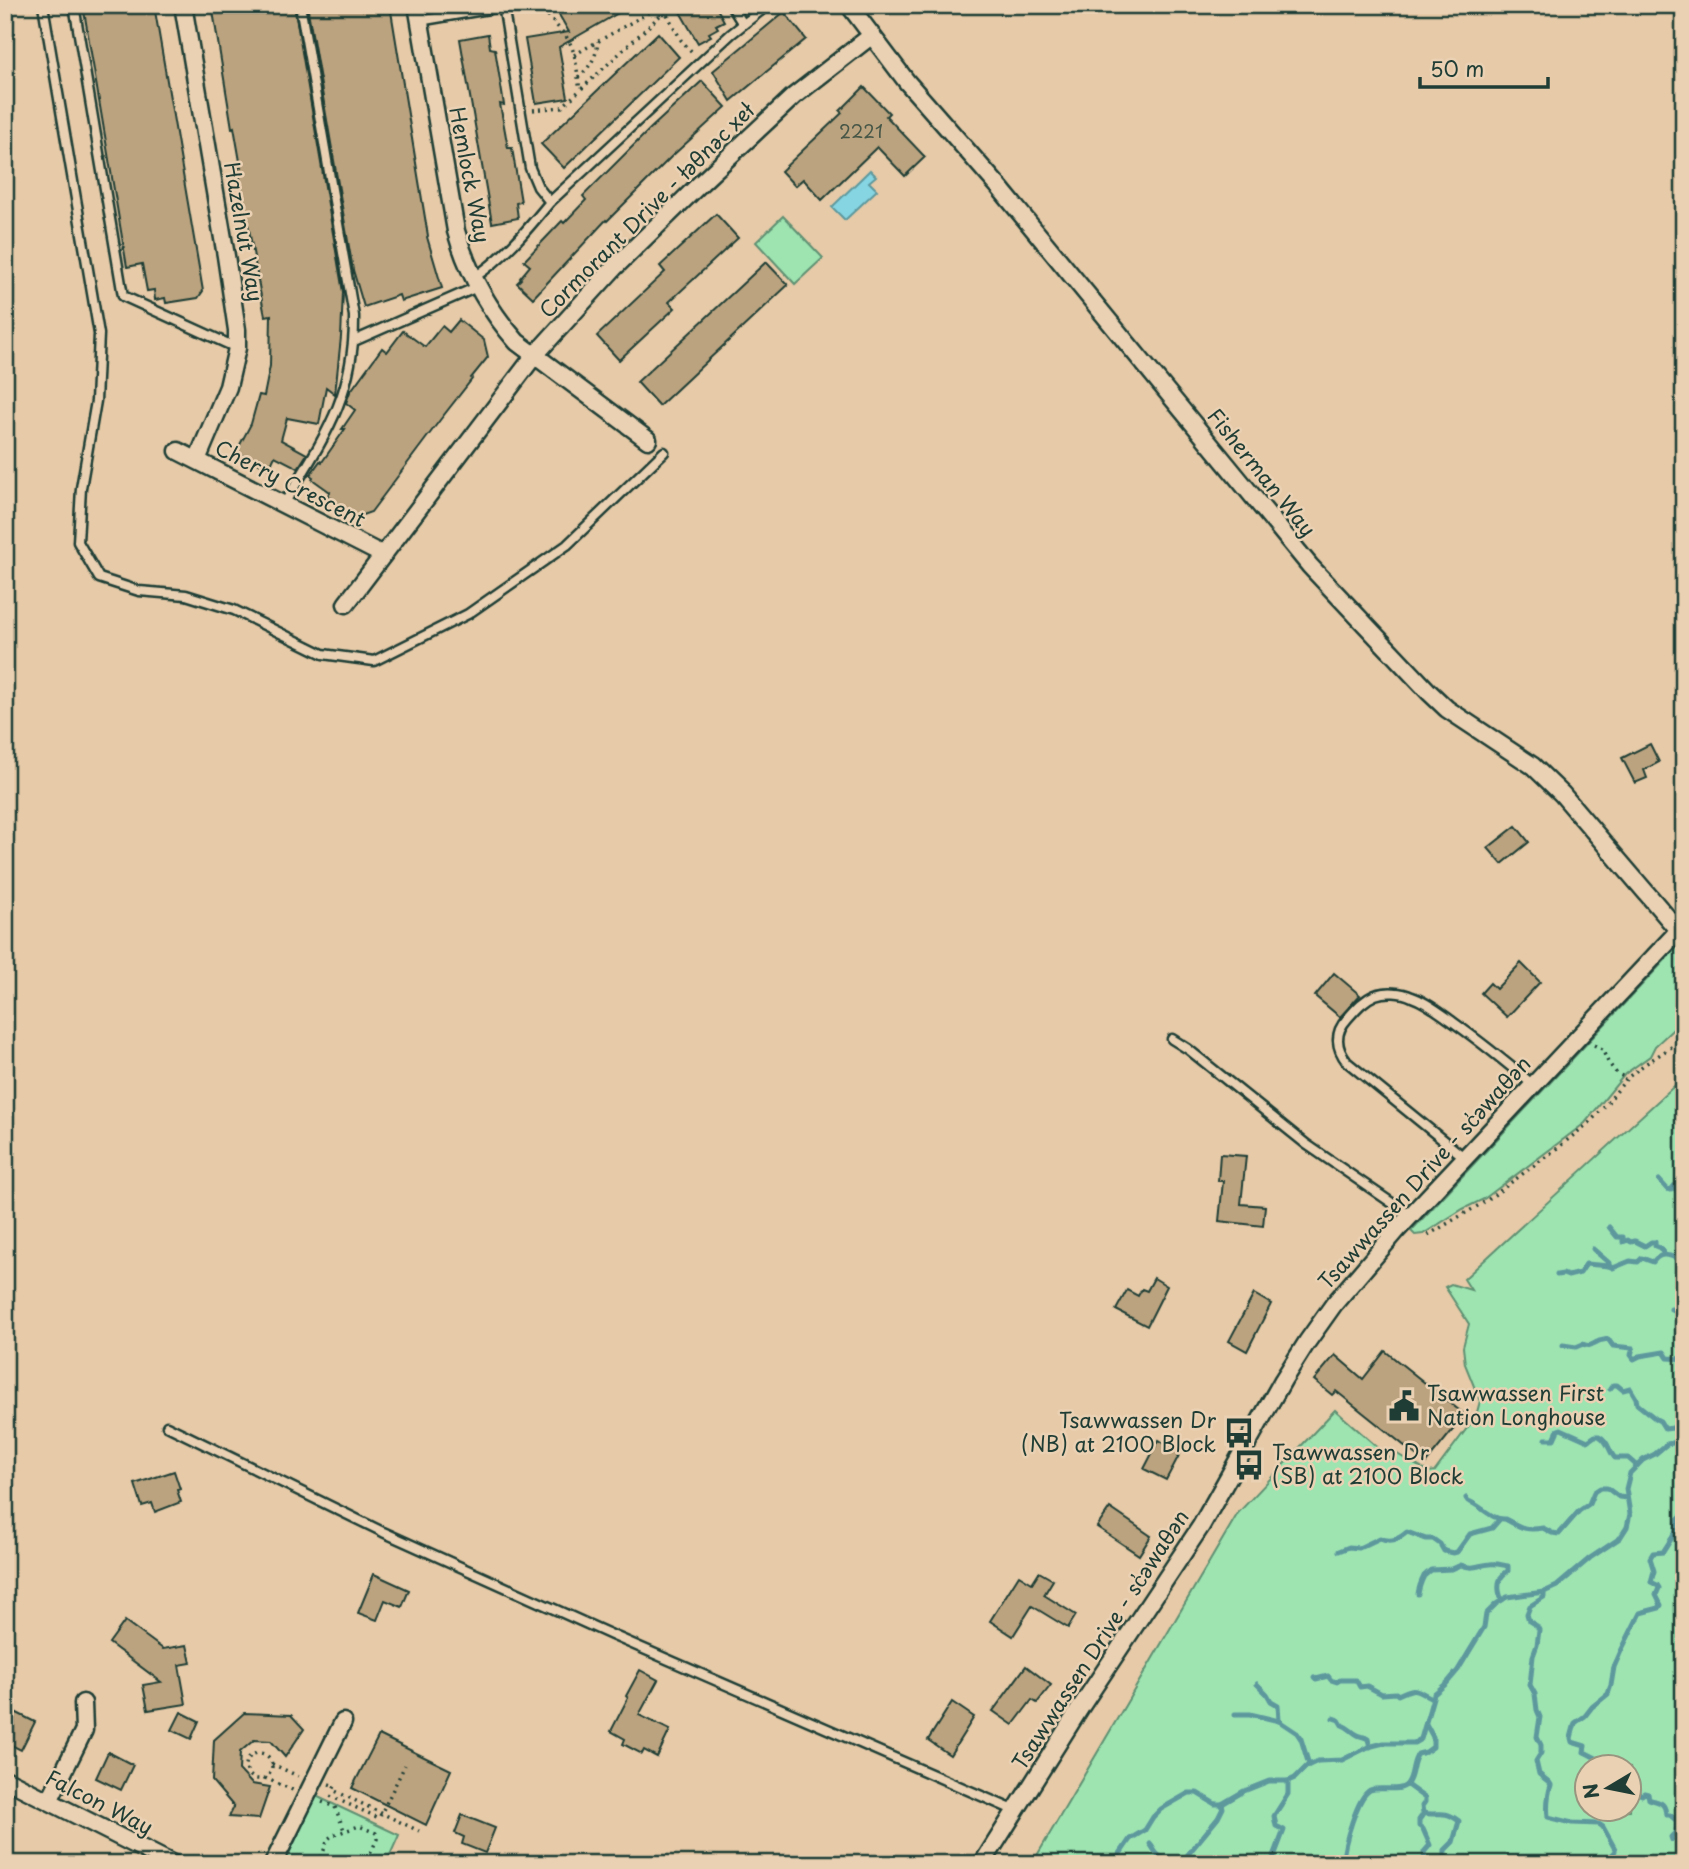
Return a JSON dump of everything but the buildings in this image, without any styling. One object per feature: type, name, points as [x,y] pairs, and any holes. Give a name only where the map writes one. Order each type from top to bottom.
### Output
[{"type":"street","name":"Hazelnut Way","points":[[183,5],[236,312],[237,348],[228,387],[197,460]]},
{"type":"street","name":"Fisherman Way","points":[[849,5],[907,82],[999,187],[1310,566],[1447,709],[1533,766],[1562,794],[1681,927]]},
{"type":"street","name":"Hemlock Way","points":[[418,13],[456,231],[475,283],[499,322],[517,342],[648,440]]},
{"type":"street","name":"Cormorant Drive - łəθnəc xeł","points":[[346,604],[534,356],[614,268],[794,96],[872,36]]},
{"type":"street","name":"Cherry Crescent","points":[[178,451],[383,555]]},
{"type":"street","name":"Tsawwassen Drive - sc̓əwaθən","points":[[982,1864],[1082,1705],[1201,1526],[1283,1380],[1334,1304],[1411,1216],[1681,927]]},
{"type":"street","points":[[49,1801],[84,1730],[83,1703]]},
{"type":"street","points":[[273,1864],[342,1722]]},
{"type":"street","name":"Falcon Way","points":[[5,1779],[173,1864]]},
{"type":"lane","points":[[43,5],[99,334],[96,401],[81,488],[78,542],[99,578],[139,591],[186,594],[234,610],[323,654],[374,660],[468,614],[567,545],[664,452]]},
{"type":"lane","points":[[75,5],[123,296],[237,348]]},
{"type":"lane","points":[[284,504],[328,432],[346,384],[354,341],[354,316],[300,5]]},
{"type":"lane","points":[[731,5],[743,24]]},
{"type":"lane","points":[[354,341],[475,283],[550,202],[743,24],[768,5]]},
{"type":"lane","points":[[418,13],[506,6],[530,167],[538,187],[550,202]]},
{"type":"lane","points":[[1465,1158],[1347,1062],[1339,1052],[1337,1039],[1341,1025],[1361,1004],[1376,995],[1391,993],[1410,996],[1430,1005],[1533,1085]]},
{"type":"lane","points":[[1172,1039],[1306,1144],[1411,1216]]},
{"type":"lane","points":[[167,1426],[395,1538],[1016,1811]]},
{"type":"path","points":[[574,55],[662,5],[681,40],[701,62]]},
{"type":"path","points":[[545,9],[567,38],[574,55],[580,90]]},
{"type":"path","points":[[521,112],[560,108],[665,11]]},
{"type":"path","points":[[578,77],[591,63],[598,41]]},
{"type":"path","points":[[1582,1034],[1593,1045],[1602,1048],[1617,1073],[1627,1078]]},
{"type":"path","points":[[1428,1235],[1486,1201],[1555,1150],[1590,1122],[1627,1078],[1684,1039]]},
{"type":"path","points":[[5,1342],[10,1333]]},
{"type":"path","points":[[272,1764],[270,1773],[259,1779],[251,1777],[246,1769],[247,1761],[252,1755],[261,1753],[268,1757],[272,1764],[303,1778]]},
{"type":"path","points":[[381,1813],[405,1765]]},
{"type":"path","points":[[265,1777],[301,1794]]},
{"type":"path","points":[[327,1803],[333,1790],[419,1831]]},
{"type":"path","points":[[318,1801],[335,1807],[344,1830]]},
{"type":"path","points":[[319,1864],[328,1839],[344,1830],[359,1826],[376,1833],[377,1839],[366,1864]]},
{"type":"green space","points":[[783,216],[823,258],[795,284],[756,242]]},
{"type":"green space","points":[[1684,940],[1684,1019],[1655,1046],[1650,1056],[1625,1074],[1585,1123],[1484,1199],[1423,1234],[1415,1235],[1411,1231]]},
{"type":"green space","points":[[1684,1077],[1684,1864],[1032,1864],[1238,1513],[1335,1410],[1391,1459],[1397,1454],[1428,1472],[1435,1471],[1476,1416],[1480,1401],[1465,1364],[1463,1347],[1469,1324],[1445,1287],[1451,1284],[1471,1290],[1464,1279]]},
{"type":"green space","points":[[316,1796],[399,1835],[386,1864],[284,1864]]},
{"type":"water","points":[[870,170],[876,176],[869,182],[877,190],[845,220],[832,207]]},
{"type":"waterway","points":[[1659,1180],[1667,1189],[1671,1190],[1674,1186],[1680,1195],[1684,1196]]},
{"type":"waterway","points":[[1609,1227],[1617,1237],[1623,1237],[1623,1242],[1635,1241],[1645,1246],[1655,1242],[1655,1246],[1664,1254]]},
{"type":"waterway","points":[[1593,1249],[1609,1266]]},
{"type":"waterway","points":[[1557,1275],[1580,1273],[1586,1264],[1613,1268],[1630,1261],[1638,1262],[1642,1258],[1653,1262],[1663,1255],[1676,1258],[1684,1251]]},
{"type":"waterway","points":[[1671,1309],[1684,1315]]},
{"type":"waterway","points":[[1563,1345],[1576,1347],[1608,1339],[1613,1346],[1633,1348],[1631,1355],[1634,1359],[1664,1352],[1668,1358],[1684,1359]]},
{"type":"waterway","points":[[1610,1389],[1613,1385],[1623,1390],[1630,1388],[1637,1404],[1660,1421],[1665,1429],[1673,1428],[1679,1421],[1684,1420]]},
{"type":"waterway","points":[[1546,1439],[1554,1439],[1561,1429],[1588,1441],[1599,1436],[1615,1458],[1628,1458],[1637,1466]]},
{"type":"waterway","points":[[1108,1864],[1115,1861],[1130,1839],[1145,1830],[1161,1809],[1189,1793],[1197,1793],[1215,1804],[1222,1804],[1269,1781],[1288,1781],[1295,1778],[1307,1766],[1318,1761],[1342,1760],[1368,1747],[1384,1743],[1414,1743],[1421,1739],[1434,1694],[1458,1670],[1484,1627],[1486,1614],[1507,1597],[1544,1592],[1557,1586],[1590,1558],[1620,1538],[1627,1527],[1630,1514],[1626,1489],[1630,1473],[1643,1460],[1667,1444],[1684,1441]]},
{"type":"waterway","points":[[1466,1498],[1495,1517],[1523,1528],[1543,1528],[1559,1534],[1579,1511],[1589,1504],[1594,1492],[1600,1488],[1607,1488],[1619,1497],[1627,1498]]},
{"type":"waterway","points":[[1588,1754],[1584,1752],[1585,1746],[1572,1742],[1575,1723],[1608,1694],[1614,1667],[1640,1613],[1661,1605],[1656,1595],[1659,1588],[1651,1582],[1654,1571],[1650,1558],[1653,1553],[1663,1552],[1675,1533],[1678,1519],[1684,1514]]},
{"type":"waterway","points":[[1339,1551],[1349,1547],[1359,1548],[1380,1538],[1395,1540],[1407,1532],[1433,1539],[1444,1551],[1453,1553],[1457,1552],[1470,1534],[1492,1528],[1499,1520]]},
{"type":"waterway","points":[[1418,1594],[1424,1576],[1431,1570],[1452,1569],[1461,1565],[1473,1567],[1494,1564],[1508,1566],[1508,1571],[1499,1584],[1502,1600]]},
{"type":"waterway","points":[[1544,1592],[1544,1597],[1530,1606],[1527,1614],[1529,1621],[1539,1630],[1530,1685],[1540,1717],[1537,1737],[1541,1753],[1536,1761],[1539,1774],[1551,1785],[1548,1817],[1572,1823],[1599,1824],[1603,1827],[1615,1849],[1606,1864]]},
{"type":"waterway","points":[[1314,1677],[1316,1679],[1328,1676],[1337,1682],[1356,1680],[1360,1687],[1367,1686],[1382,1694],[1398,1695],[1415,1690],[1432,1698]]},
{"type":"waterway","points":[[1257,1684],[1271,1701],[1278,1705],[1279,1721]]},
{"type":"waterway","points":[[1235,1714],[1250,1714],[1279,1721],[1297,1733],[1309,1765]]},
{"type":"waterway","points":[[1333,1718],[1368,1739],[1370,1747]]},
{"type":"waterway","points":[[1347,1864],[1343,1860],[1346,1844],[1360,1802],[1370,1790],[1400,1788],[1407,1784],[1418,1754],[1433,1747],[1433,1737],[1426,1724]]},
{"type":"waterway","points":[[1271,1864],[1284,1830],[1276,1826],[1274,1816],[1288,1794],[1288,1781]]},
{"type":"waterway","points":[[1407,1785],[1425,1798],[1423,1813],[1444,1814],[1459,1821],[1453,1842],[1445,1850],[1447,1864]]},
{"type":"waterway","points":[[1644,1793],[1648,1794],[1649,1799],[1663,1805],[1666,1815],[1677,1821],[1672,1840]]},
{"type":"waterway","points":[[1150,1844],[1163,1858],[1185,1858],[1218,1818],[1222,1804]]},
{"type":"waterway","points":[[1424,1813],[1419,1820],[1419,1826],[1430,1845],[1424,1852],[1425,1864]]},
{"type":"waterway","points":[[1327,1864],[1343,1860]]},
{"type":"place","name":"Tsawwassen First Nation Longhouse","points":[[1404,1406]]},
{"type":"place","name":"Tsawwassen Dr (NB) at 2100 Block","points":[[1239,1433]]},
{"type":"place","name":"Tsawwassen Dr (SB) at 2100 Block","points":[[1249,1465]]}]
